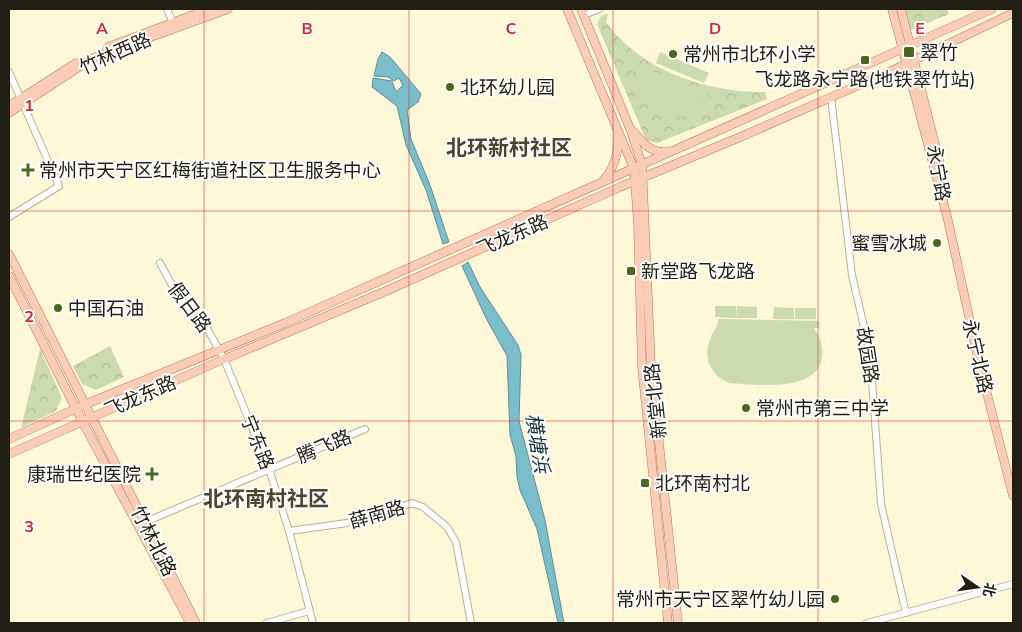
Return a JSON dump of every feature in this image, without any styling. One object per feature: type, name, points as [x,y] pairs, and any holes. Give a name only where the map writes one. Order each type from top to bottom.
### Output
[{"type":"main road","name":"竹林西路","points":[[9,113],[21,102],[91,54],[209,9]]},
{"type":"main road","name":"竹林西路","points":[[9,106],[21,102],[93,58],[228,9]]},
{"type":"main road","name":"新堂北路","points":[[568,9],[634,169],[642,367],[668,623]]},
{"type":"main road","name":"永宁路","points":[[892,9],[907,48]]},
{"type":"main road","name":"永宁路","points":[[901,9],[910,62],[939,160],[947,216]]},
{"type":"main road","name":"飞龙东路","points":[[9,439],[86,404],[286,323],[992,9]]},
{"type":"main road","points":[[583,12],[629,125],[643,143],[653,150],[662,152],[681,148]]},
{"type":"main road","name":"飞龙东路","points":[[9,454],[92,416],[386,291],[831,97],[1013,13]]},
{"type":"main road","name":"新堂北路","points":[[629,125],[642,165],[644,178],[651,366],[678,623]]},
{"type":"main road","points":[[601,183],[614,164],[619,148],[618,130]]},
{"type":"main road","name":"永宁北路","points":[[947,216],[978,358],[1013,496]]},
{"type":"main road","name":"竹林北路","points":[[9,254],[196,623]]},
{"type":"main road","name":"竹林北路","points":[[9,276],[82,421],[190,623]]},
{"type":"street","points":[[167,9],[173,23]]},
{"type":"street","points":[[583,12],[599,9]]},
{"type":"street","points":[[9,72],[59,186],[9,217]]},
{"type":"street","name":"故园路","points":[[831,97],[852,275],[870,353],[881,504],[906,613]]},
{"type":"street","name":"假日路","points":[[160,263],[179,298],[208,330],[220,350]]},
{"type":"street","name":"宁东路","points":[[220,350],[269,469],[289,531],[312,623]]},
{"type":"street","name":"腾飞路","points":[[145,522],[365,428]]},
{"type":"street","name":"薛南路","points":[[289,531],[347,523],[412,503],[423,507],[448,527],[456,542],[471,623]]},
{"type":"street","points":[[867,623],[1013,584]]},
{"type":"street","points":[[267,623],[310,611]]},
{"type":"green space","points":[[903,9],[947,9],[949,14],[911,30],[907,29]]},
{"type":"green space","points":[[608,14],[606,22],[621,39],[638,54],[657,66],[677,76],[699,83],[743,91],[765,92],[767,99],[657,143],[646,140],[597,24],[601,16]]},
{"type":"green space","points":[[660,52],[709,73],[704,83],[656,63]]},
{"type":"green space","points":[[633,64],[708,93],[706,98],[699,96],[698,110],[686,117],[657,110],[641,99],[637,92],[638,84],[644,75],[631,70]]},
{"type":"green space","points":[[715,306],[736,306],[736,318],[715,317]]},
{"type":"green space","points":[[737,306],[757,307],[757,318],[736,318]]},
{"type":"green space","points":[[774,307],[794,308],[794,319],[773,319]]},
{"type":"green space","points":[[795,308],[816,308],[816,319],[795,319]]},
{"type":"green space","points":[[718,319],[819,321],[819,328],[814,328],[820,340],[822,359],[816,371],[805,379],[791,383],[758,385],[729,383],[717,375],[708,358],[708,344],[717,327]]},
{"type":"green space","points":[[110,346],[124,377],[96,390],[82,384],[73,366]]},
{"type":"green space","points":[[40,349],[62,398],[56,411],[21,428]]},
{"type":"water","points":[[382,52],[390,57],[421,94],[418,102],[407,110],[411,139],[430,185],[449,242],[443,244],[426,190],[406,145],[397,106],[372,87],[373,78],[392,81],[396,92],[403,85],[399,78],[394,81],[388,77],[374,76],[378,59]]},
{"type":"water","points":[[468,262],[480,287],[518,345],[521,355],[519,421],[545,520],[564,623],[558,623],[537,529],[520,490],[517,477],[516,456],[510,435],[507,356],[486,318],[462,266]]},
{"type":"place","name":"翠竹","points":[[909,52]]},
{"type":"place","name":"常州市北环小学","points":[[673,54]]},
{"type":"place","name":"飞龙路永宁路(地铁翠竹站)","points":[[865,60]]},
{"type":"place","name":"北环幼儿园","points":[[450,87]]},
{"type":"place","name":"常州市天宁区红梅街道社区卫生服务中心","points":[[28,170]]},
{"type":"place","name":"蜜雪冰城","points":[[937,243]]},
{"type":"place","name":"新堂路飞龙路","points":[[631,271]]},
{"type":"place","name":"中国石油","points":[[58,308]]},
{"type":"place","name":"常州市第三中学","points":[[746,408]]},
{"type":"place","name":"康瑞世纪医院","points":[[152,474]]},
{"type":"place","name":"北环南村北","points":[[645,483]]},
{"type":"place","name":"常州市天宁区翠竹幼儿园","points":[[835,599]]},
{"type":"district","name":"北环新村社区","points":[[509,147]]},
{"type":"district","name":"北环南村社区","points":[[266,498]]},
{"type":"water label","name":"横塘浜","points":[[538,443]]}]
